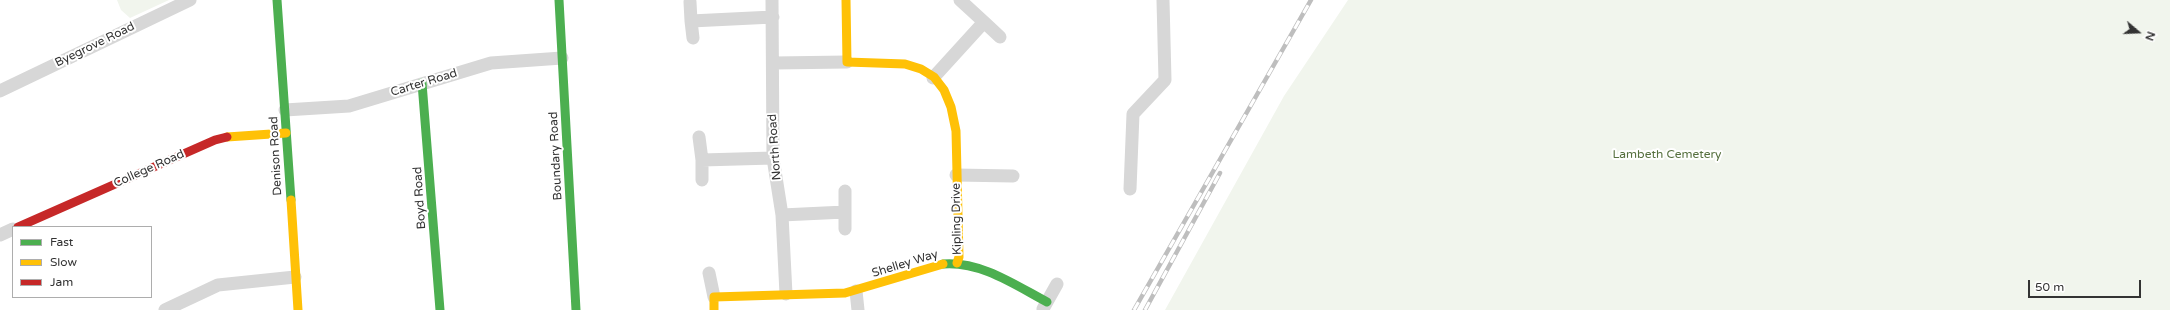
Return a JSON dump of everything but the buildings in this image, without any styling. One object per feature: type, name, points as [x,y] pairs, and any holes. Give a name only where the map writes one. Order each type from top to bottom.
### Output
[{"type":"street","name":"Byegrove Road","points":[[0,91],[190,0]]},
{"type":"street","name":"Denison Road","points":[[277,0],[286,110],[286,133],[298,310]]},
{"type":"street","name":"Boundary Road","points":[[559,0],[576,310]]},
{"type":"street","name":"North Road","points":[[772,0],[774,63],[773,158],[782,215],[786,294]]},
{"type":"street","points":[[846,0],[847,62]]},
{"type":"street","points":[[960,0],[1000,37]]},
{"type":"street","points":[[1130,189],[1133,114],[1165,80],[1163,0]]},
{"type":"street","points":[[690,2],[693,38]]},
{"type":"street","points":[[691,21],[773,17]]},
{"type":"street","points":[[934,78],[984,22]]},
{"type":"street","name":"Carter Road","points":[[286,110],[349,106],[491,63],[562,58]]},
{"type":"street","name":"Kipling Drive","points":[[774,63],[904,63],[919,68],[934,78],[946,93],[954,111],[959,256],[957,263]]},
{"type":"street","name":"Boyd Road","points":[[422,83],[440,310]]},
{"type":"street","name":"College Road","points":[[20,226],[215,140],[225,137],[286,133]]},
{"type":"street","points":[[699,137],[702,160],[702,180]]},
{"type":"street","points":[[702,160],[773,158]]},
{"type":"street","name":"Kipling Drive","points":[[956,175],[1013,176]]},
{"type":"street","points":[[845,191],[846,229]]},
{"type":"street","points":[[782,215],[845,212]]},
{"type":"street","points":[[0,235],[12,229]]},
{"type":"street","name":"Shelley Way","points":[[714,304],[786,294],[856,291],[936,265],[957,263],[986,270],[1045,306]]},
{"type":"street","points":[[709,274],[714,304]]},
{"type":"street","points":[[165,310],[218,285],[295,278]]},
{"type":"street","points":[[1045,306],[1057,284]]},
{"type":"street","points":[[856,291],[858,310]]},
{"type":"green space","points":[[117,0],[169,0],[130,18],[121,10]]},
{"type":"green space","name":"Lambeth Cemetery","points":[[1348,0],[2170,0],[2170,310],[1165,310],[1284,96]]},
{"type":"railway","points":[[1134,310],[1311,0]]},
{"type":"railway","points":[[1145,310],[1220,173]]},
{"type":"traffic: fast","points":[[277,0],[291,200]]},
{"type":"traffic: fast","points":[[559,0],[576,310]]},
{"type":"traffic: fast","points":[[422,83],[440,310]]},
{"type":"traffic: fast","points":[[943,264],[971,266],[984,270],[1047,302]]},
{"type":"traffic: slow","points":[[846,0],[847,62],[905,64],[921,69],[934,77],[944,90],[951,107],[956,131],[959,257],[957,263]]},
{"type":"traffic: slow","points":[[227,137],[286,133]]},
{"type":"traffic: slow","points":[[291,200],[298,310]]},
{"type":"traffic: slow","points":[[714,310],[714,297],[845,293],[943,264]]},
{"type":"traffic: jam","points":[[20,226],[215,140],[227,137]]}]
